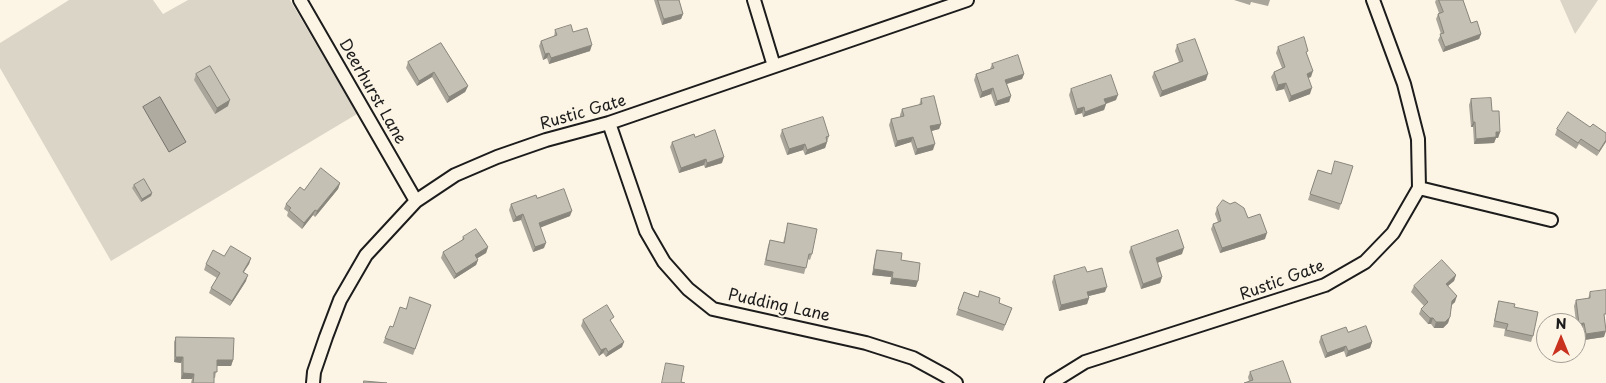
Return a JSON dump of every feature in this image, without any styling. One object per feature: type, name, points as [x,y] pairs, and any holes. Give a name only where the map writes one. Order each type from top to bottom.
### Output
[{"type":"street","name":"Deerhurst Lane","points":[[300,0],[416,201]]},
{"type":"street","points":[[754,0],[774,66]]},
{"type":"street","name":"Rustic Gate","points":[[313,383],[314,372],[343,294],[366,255],[416,201],[455,175],[497,157],[546,140],[609,123],[967,0]]},
{"type":"street","points":[[1373,0],[1404,84],[1418,139],[1419,188],[1551,220]]},
{"type":"street","name":"Pudding Lane","points":[[609,123],[646,231],[664,262],[688,288],[713,309],[866,343],[912,358],[956,383]]},
{"type":"street","name":"Rustic Gate","points":[[1051,383],[1085,362],[1325,285],[1364,262],[1393,233],[1419,188]]},
{"type":"shaded area","points":[[69,0],[153,0],[163,14],[188,0],[290,0],[357,114],[111,261],[0,68],[0,43]]},
{"type":"shaded area","points":[[1560,0],[1598,0],[1575,34]]},
{"type":"shaded area","points":[[160,97],[186,142],[169,152],[143,107]]},
{"type":"building","points":[[658,0],[679,0],[683,14],[664,19]]},
{"type":"building","points":[[1439,0],[1463,0],[1471,23],[1477,21],[1481,34],[1445,47],[1440,34],[1444,33],[1438,14],[1443,12]]},
{"type":"building","points":[[571,25],[573,32],[587,28],[592,45],[551,58],[549,53],[545,54],[541,41],[557,35],[555,30]]},
{"type":"building","points":[[1304,37],[1308,51],[1306,52],[1313,71],[1307,74],[1312,88],[1291,96],[1286,83],[1278,85],[1274,72],[1285,67],[1278,47]]},
{"type":"building","points":[[1195,39],[1208,74],[1162,91],[1154,72],[1183,61],[1177,45]]},
{"type":"building","points":[[441,43],[468,86],[449,97],[434,72],[419,81],[408,62]]},
{"type":"building","points":[[1018,55],[1024,74],[1005,80],[1011,96],[997,101],[993,88],[982,92],[976,74],[994,68],[992,64]]},
{"type":"building","points":[[210,66],[230,100],[217,108],[196,74]]},
{"type":"building","points":[[1111,75],[1118,95],[1104,99],[1106,104],[1085,112],[1084,107],[1077,109],[1071,89]]},
{"type":"building","points":[[934,96],[941,124],[930,126],[935,144],[917,149],[913,137],[897,141],[891,119],[904,116],[902,109],[922,104],[921,99]]},
{"type":"building","points":[[1491,98],[1492,111],[1499,111],[1500,132],[1496,132],[1496,137],[1476,139],[1471,99]]},
{"type":"building","points":[[1568,112],[1590,127],[1593,124],[1606,133],[1606,140],[1599,151],[1581,139],[1578,143],[1557,129]]},
{"type":"building","points":[[823,117],[829,136],[826,137],[827,142],[807,150],[805,144],[789,149],[782,130]]},
{"type":"building","points":[[715,130],[724,157],[707,163],[706,159],[681,168],[672,142],[694,134],[695,137]]},
{"type":"building","points":[[1335,161],[1353,166],[1341,204],[1310,194],[1318,170],[1331,174]]},
{"type":"building","points":[[321,168],[340,183],[317,211],[315,210],[304,223],[289,210],[291,208],[286,204],[300,187],[304,190]]},
{"type":"building","points":[[144,179],[152,193],[142,199],[134,185]]},
{"type":"building","points":[[564,189],[572,211],[539,223],[546,243],[535,247],[523,214],[516,217],[511,204],[536,195],[537,198]]},
{"type":"building","points":[[1223,200],[1230,204],[1235,202],[1244,208],[1248,218],[1260,214],[1267,233],[1222,248],[1213,224],[1221,221],[1217,208]]},
{"type":"building","points":[[788,223],[817,229],[812,254],[809,254],[806,268],[766,260],[770,240],[784,243]]},
{"type":"building","points":[[476,229],[488,247],[475,255],[478,260],[456,274],[443,252]]},
{"type":"building","points":[[1178,230],[1184,248],[1156,258],[1162,277],[1143,284],[1131,247]]},
{"type":"building","points":[[231,246],[251,258],[243,272],[248,275],[232,301],[211,288],[220,273],[206,264],[213,250],[224,256]]},
{"type":"building","points":[[877,250],[902,253],[901,260],[920,263],[918,281],[892,278],[893,272],[874,269]]},
{"type":"building","points":[[1442,260],[1456,275],[1446,284],[1457,296],[1452,301],[1450,317],[1445,322],[1436,322],[1421,309],[1428,302],[1414,286]]},
{"type":"building","points":[[1085,267],[1087,272],[1102,268],[1107,287],[1087,292],[1089,298],[1061,305],[1054,276]]},
{"type":"building","points":[[1606,290],[1606,314],[1604,314],[1606,331],[1586,334],[1586,313],[1578,313],[1576,300],[1590,298],[1590,292]]},
{"type":"building","points":[[980,291],[1000,298],[999,303],[1012,308],[1005,325],[958,309],[964,292],[978,297]]},
{"type":"building","points":[[410,297],[431,305],[415,349],[385,338],[390,326],[393,327],[400,307],[406,309]]},
{"type":"building","points":[[1499,301],[1515,304],[1514,307],[1538,312],[1536,313],[1533,336],[1506,330],[1508,324],[1495,321]]},
{"type":"building","points":[[607,305],[614,317],[610,320],[624,342],[608,352],[606,348],[601,350],[583,320]]},
{"type":"building","points":[[1366,326],[1372,342],[1348,351],[1346,346],[1327,353],[1321,336],[1346,327],[1348,332]]},
{"type":"building","points":[[176,337],[234,338],[233,360],[217,360],[217,372],[214,372],[214,383],[193,383],[194,374],[183,373],[183,357],[176,357]]},
{"type":"building","points":[[1283,361],[1291,383],[1244,383],[1253,380],[1250,372]]},
{"type":"building","points":[[666,363],[684,366],[681,382],[685,383],[662,383]]},
{"type":"building","points":[[364,381],[387,383],[364,383]]}]
